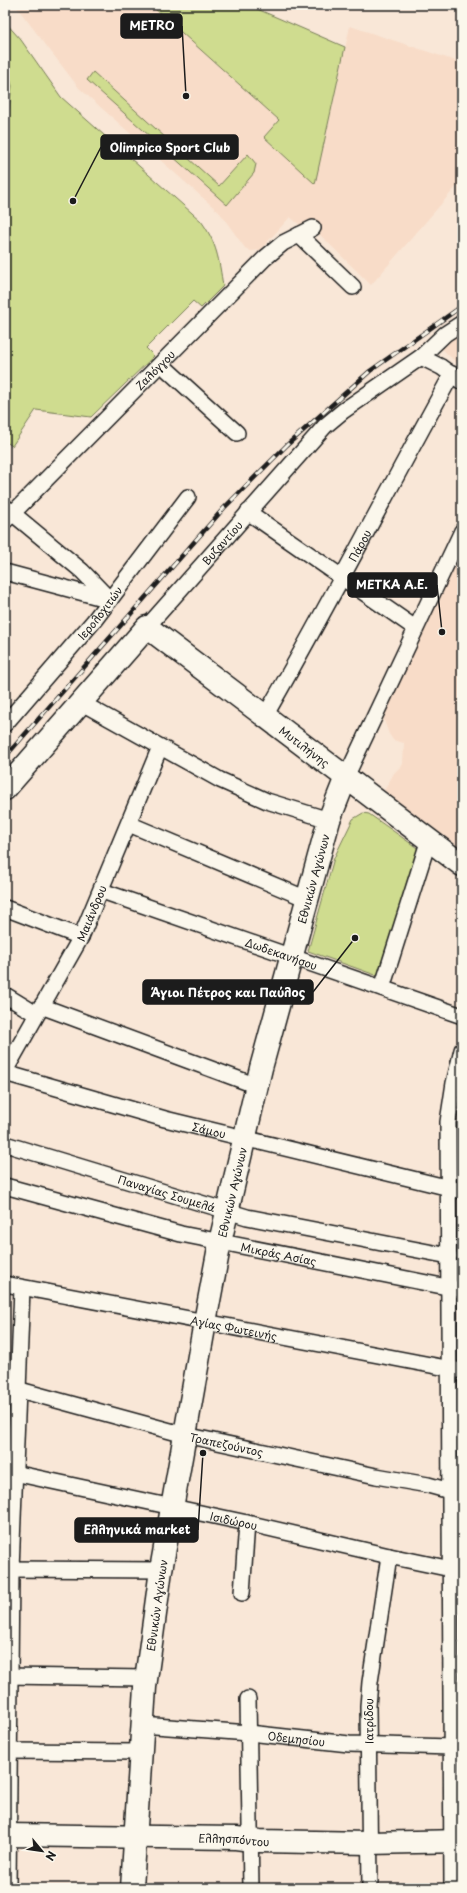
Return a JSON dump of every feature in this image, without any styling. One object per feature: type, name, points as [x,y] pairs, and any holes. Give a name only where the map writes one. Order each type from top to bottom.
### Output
[{"type":"street","name":"Ζαλόγγου","points":[[8,514],[161,364],[265,258],[283,243],[312,228]]},
{"type":"street","points":[[299,235],[353,288]]},
{"type":"street","name":"Βυζαντίου","points":[[5,789],[146,627],[334,417],[421,357],[445,334],[462,323]]},
{"type":"street","points":[[421,357],[457,378]]},
{"type":"street","points":[[161,364],[237,433]]},
{"type":"street","name":"Πάρου","points":[[265,716],[342,579],[381,502],[457,378]]},
{"type":"street","name":"Ιερολοχιτών","points":[[5,724],[110,600],[188,497]]},
{"type":"street","points":[[248,512],[342,579],[415,628]]},
{"type":"street","points":[[8,514],[82,571],[110,600]]},
{"type":"street","name":"Εθνικών Αγώνων","points":[[132,1888],[146,1678],[161,1570],[204,1322],[220,1242],[244,1138],[291,956],[329,820],[346,777],[462,531]]},
{"type":"street","points":[[5,572],[110,600]]},
{"type":"street","name":"Μυτιλήνης","points":[[146,627],[462,865]]},
{"type":"street","points":[[80,702],[220,780],[267,801],[329,820]]},
{"type":"street","name":"Μαιάνδρου","points":[[5,1072],[81,937],[102,891],[160,747]]},
{"type":"street","points":[[129,824],[307,899]]},
{"type":"street","points":[[382,988],[429,839]]},
{"type":"street","name":"Δωδεκανήσου","points":[[102,891],[462,1016]]},
{"type":"street","points":[[5,908],[81,937]]},
{"type":"street","points":[[5,995],[39,1010],[257,1086]]},
{"type":"street","points":[[452,1888],[457,1842],[451,1747],[456,1569],[450,1491],[456,1370],[456,1289],[449,1256],[455,1190],[449,1117],[460,1067],[462,1050]]},
{"type":"street","name":"Σάμου","points":[[5,1072],[165,1119],[455,1190]]},
{"type":"street","name":"Παναγίας Σουμελά","points":[[5,1144],[257,1219],[449,1256]]},
{"type":"street","name":"Μικράς Ασίας","points":[[5,1186],[172,1232],[456,1289]]},
{"type":"street","name":"Αγίας Φωτεινής","points":[[5,1284],[456,1370]]},
{"type":"street","points":[[8,1888],[6,1835],[6,1751],[9,1472],[11,1388],[22,1288]]},
{"type":"street","name":"Τραπεζούντος","points":[[11,1388],[185,1435],[376,1476],[428,1485],[450,1491]]},
{"type":"street","name":"Ισιδώρου","points":[[9,1472],[247,1523],[389,1556],[456,1569]]},
{"type":"street","points":[[242,1593],[247,1523]]},
{"type":"street","name":"Ιατρίδου","points":[[370,1888],[367,1745],[370,1682],[389,1556]]},
{"type":"street","points":[[8,1569],[161,1570]]},
{"type":"street","points":[[7,1676],[146,1678]]},
{"type":"street","points":[[248,1699],[251,1888]]},
{"type":"street","name":"Οδεμησίου","points":[[142,1725],[249,1733],[367,1745],[451,1747]]},
{"type":"street","points":[[6,1751],[140,1752]]},
{"type":"street","name":"Ελλησπόντου","points":[[6,1835],[135,1835],[369,1843],[457,1842]]},
{"type":"shaded area","points":[[15,5],[154,5],[153,7],[279,120],[264,137],[315,183],[350,26],[462,63],[462,180],[371,285],[306,221],[300,225],[290,217],[260,250],[251,251],[245,248],[220,213],[79,88]]},
{"type":"shaded area","points":[[462,330],[462,368],[439,346]]},
{"type":"shaded area","points":[[462,548],[462,849],[384,791],[394,773],[403,764],[404,743],[393,740],[389,734],[382,715]]},
{"type":"green space","points":[[154,5],[248,5],[345,47],[315,184],[264,137],[279,120],[153,7]]},
{"type":"green space","points":[[5,22],[21,40],[61,97],[201,221],[214,244],[223,286],[201,308],[193,301],[146,348],[154,356],[91,417],[36,410],[12,446],[5,441],[5,116],[9,108],[12,86],[5,60]]},
{"type":"green space","points":[[93,72],[219,186],[248,154],[256,164],[254,173],[227,205],[87,80]]},
{"type":"green space","points":[[363,813],[369,814],[420,850],[381,977],[308,951],[334,858],[353,819]]},
{"type":"railway","points":[[5,757],[224,508],[287,445],[370,371],[462,306]]},
{"type":"place","name":"METRO","points":[[186,96]]},
{"type":"place","name":"Olimpico Sport Club","points":[[73,201]]},
{"type":"place","name":"ΜΕΤΚΑ Α.Ε.","points":[[442,632]]},
{"type":"place","name":"Άγιοι Πέτρος και Παύλος","points":[[355,938]]},
{"type":"place","name":"Ελληνικά market","points":[[203,1453]]}]
